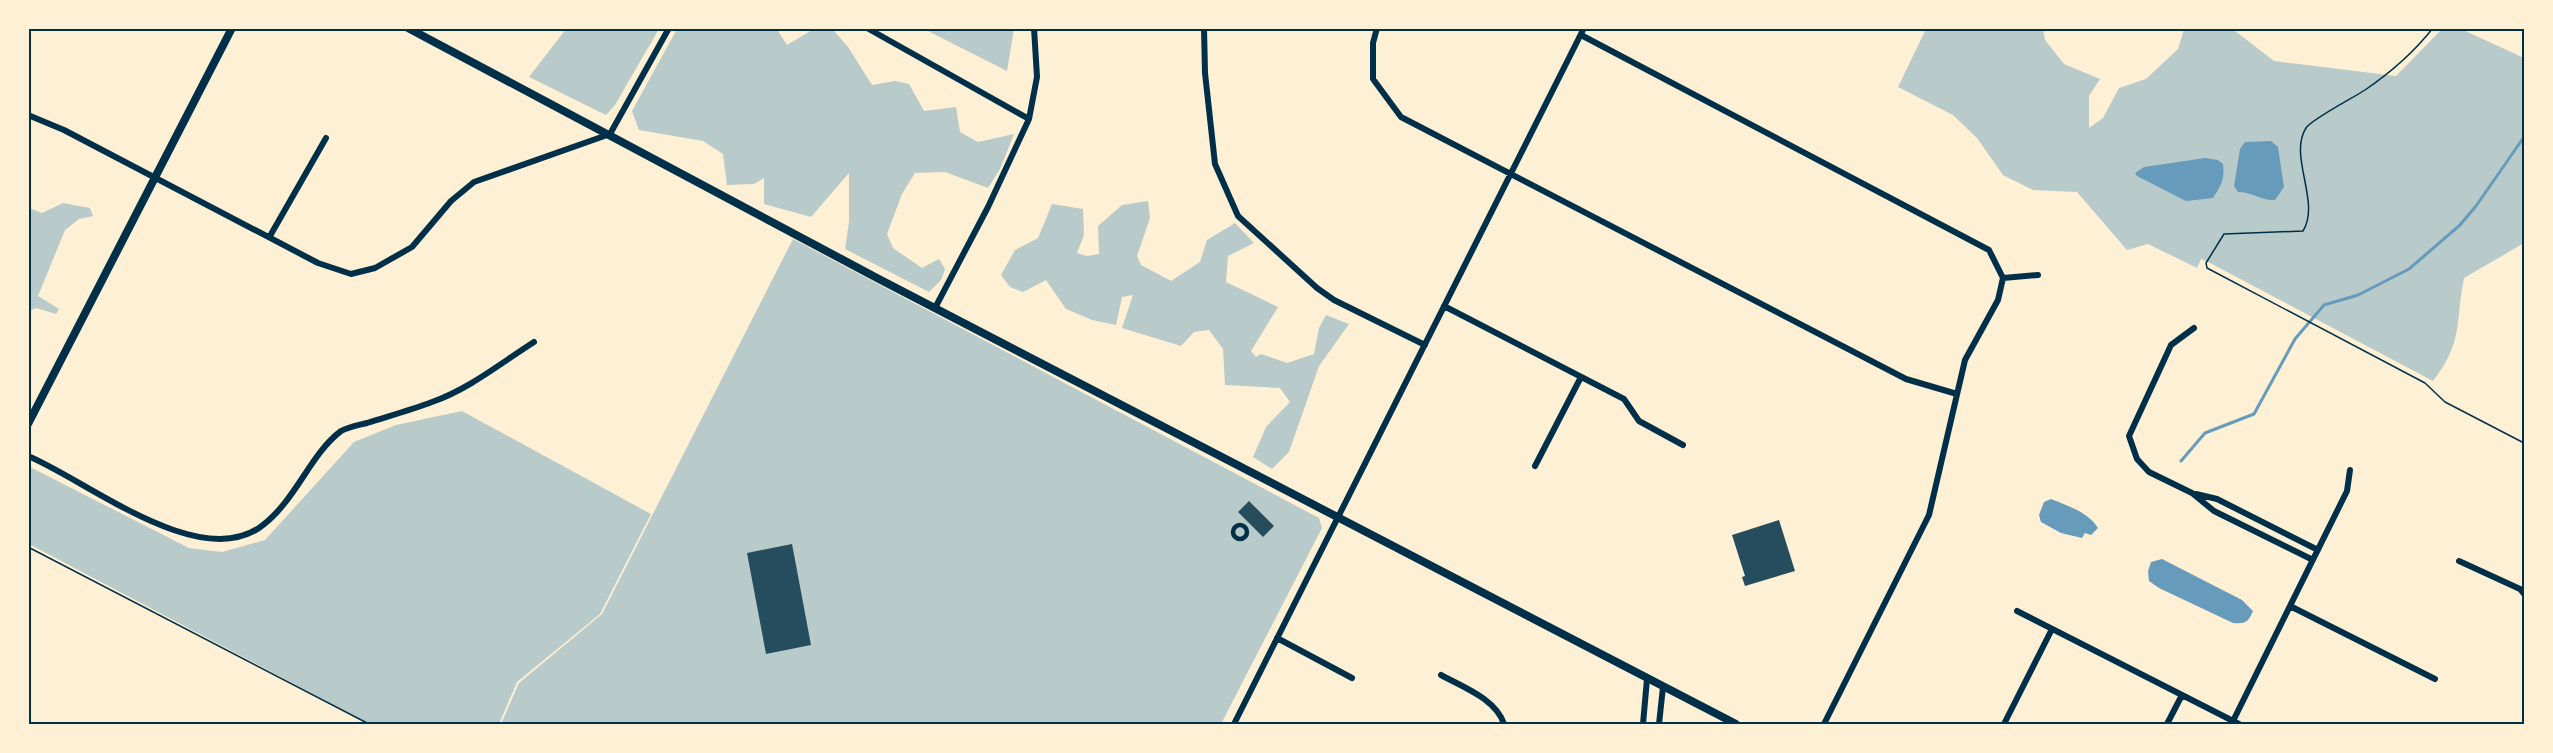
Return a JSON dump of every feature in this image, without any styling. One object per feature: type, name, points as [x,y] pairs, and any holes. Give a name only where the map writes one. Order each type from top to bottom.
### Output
[{"type":"street","points":[[28,424],[232,28]]},
{"type":"street","points":[[408,28],[935,308],[1736,724]]},
{"type":"street","points":[[28,115],[64,130],[318,263],[351,274],[375,267],[412,247],[451,201],[474,182],[610,134],[669,28]]},
{"type":"street","points":[[867,28],[1029,119]]},
{"type":"street","points":[[935,308],[988,207],[1029,119],[1037,77],[1034,28]]},
{"type":"street","points":[[1204,28],[1205,73],[1215,164],[1238,216],[1317,288],[1334,300],[1425,345]]},
{"type":"street","points":[[1377,28],[1373,43],[1373,79],[1401,117],[1906,379],[1957,394]]},
{"type":"street","points":[[1234,724],[1583,32],[1989,250],[2003,278],[1998,300],[1965,360],[1929,515],[1824,724]]},
{"type":"street","points":[[270,236],[326,138]]},
{"type":"street","points":[[2003,278],[2038,274]]},
{"type":"street","points":[[1444,306],[1624,399],[1639,421],[1683,445]]},
{"type":"street","points":[[2194,328],[2171,345],[2129,436],[2138,459],[2149,472],[2192,494],[2214,511],[2313,560]]},
{"type":"street","points":[[28,456],[171,531],[199,538],[225,538],[243,534],[258,529],[285,504],[328,444],[342,430],[434,402],[458,391],[534,342]]},
{"type":"street","points":[[1535,466],[1581,377]]},
{"type":"street","points":[[2017,611],[2236,723],[2347,491],[2350,470]]},
{"type":"street","points":[[2192,494],[2217,499],[2318,549]]},
{"type":"street","points":[[2459,561],[2520,589],[2524,594]]},
{"type":"street","points":[[2290,606],[2435,679]]},
{"type":"street","points":[[2004,724],[2052,629]]},
{"type":"street","points":[[1277,638],[1352,678]]},
{"type":"street","points":[[1441,675],[1480,696],[1501,714],[1504,724]]},
{"type":"street","points":[[1643,724],[1647,679]]},
{"type":"street","points":[[1659,724],[1663,687]]},
{"type":"street","points":[[2167,724],[2182,695]]},
{"type":"path","points":[[2433,28],[2416,50],[2367,89],[2307,126],[2301,141],[2301,152],[2307,183],[2309,222],[2303,231],[2224,234],[2206,263],[2207,268],[2425,382],[2445,402],[2524,442]]},
{"type":"path","points":[[28,547],[369,724]]},
{"type":"shaded area","points":[[566,29],[659,29],[615,105],[606,115],[529,77]]},
{"type":"shaded area","points":[[677,29],[779,29],[787,45],[812,30],[834,31],[848,47],[872,85],[895,81],[909,84],[924,111],[956,107],[960,132],[978,142],[1014,134],[1000,169],[988,188],[945,172],[915,173],[902,194],[887,234],[893,248],[922,268],[939,259],[945,269],[941,280],[929,292],[845,249],[849,222],[849,173],[811,217],[764,204],[764,178],[754,184],[727,185],[723,154],[703,141],[639,130],[632,111]]},
{"type":"shaded area","points":[[924,29],[1014,29],[1007,71]]},
{"type":"shaded area","points":[[1926,29],[2043,29],[2045,40],[2064,64],[2100,79],[2089,96],[2089,128],[2103,118],[2119,88],[2146,79],[2178,49],[2184,29],[2235,31],[2274,61],[2396,76],[2442,29],[2461,29],[2524,58],[2524,243],[2464,278],[2454,342],[2443,367],[2433,381],[2201,259],[2197,268],[2148,244],[2127,250],[2077,192],[2033,190],[2003,175],[1977,138],[1953,115],[1898,87]]},
{"type":"shaded area","points":[[1148,201],[1150,218],[1137,256],[1141,265],[1171,281],[1200,262],[1207,240],[1235,223],[1254,243],[1228,256],[1226,282],[1278,307],[1251,351],[1256,357],[1261,354],[1287,363],[1314,354],[1319,328],[1326,315],[1349,324],[1319,366],[1289,452],[1272,469],[1253,457],[1266,427],[1290,402],[1280,388],[1225,385],[1223,349],[1209,330],[1194,332],[1181,346],[1122,328],[1133,295],[1122,297],[1116,325],[1092,320],[1066,309],[1046,280],[1023,292],[1010,287],[1001,275],[1015,250],[1038,238],[1052,204],[1083,209],[1084,235],[1077,253],[1087,256],[1099,254],[1098,226],[1122,205]]},
{"type":"shaded area","points":[[63,203],[90,208],[93,216],[79,219],[65,230],[38,296],[59,309],[56,314],[36,308],[29,311],[29,208],[42,213]]},
{"type":"shaded area","points":[[793,239],[1319,518],[1322,528],[1221,724],[501,724],[519,683],[602,614]]},
{"type":"shaded area","points":[[462,411],[651,514],[600,614],[517,682],[499,724],[370,724],[29,544],[28,471],[30,467],[189,548],[222,552],[265,540],[354,442],[396,425]]},
{"type":"water","points":[[2271,141],[2278,147],[2284,187],[2275,200],[2238,192],[2234,186],[2240,149],[2245,142]]},
{"type":"water","points":[[2205,158],[2218,160],[2223,164],[2222,182],[2213,198],[2186,201],[2135,173],[2144,167]]},
{"type":"water","points":[[2051,499],[2083,514],[2098,528],[2091,535],[2085,533],[2082,538],[2061,533],[2041,522],[2039,515],[2044,502]]},
{"type":"water","points":[[2162,559],[2242,600],[2253,611],[2250,618],[2244,623],[2233,623],[2159,588],[2149,581],[2148,571],[2151,562]]},
{"type":"building","points":[[1249,501],[1274,526],[1263,537],[1238,512]]},
{"type":"building","points":[[1779,520],[1795,571],[1745,586],[1742,577],[1745,576],[1732,535]]},
{"type":"building","points":[[792,544],[811,645],[766,654],[747,553]]},
{"type":"waterway","points":[[2181,461],[2205,433],[2254,414],[2295,339],[2324,305],[2358,295],[2409,269],[2460,225],[2524,137]]}]
